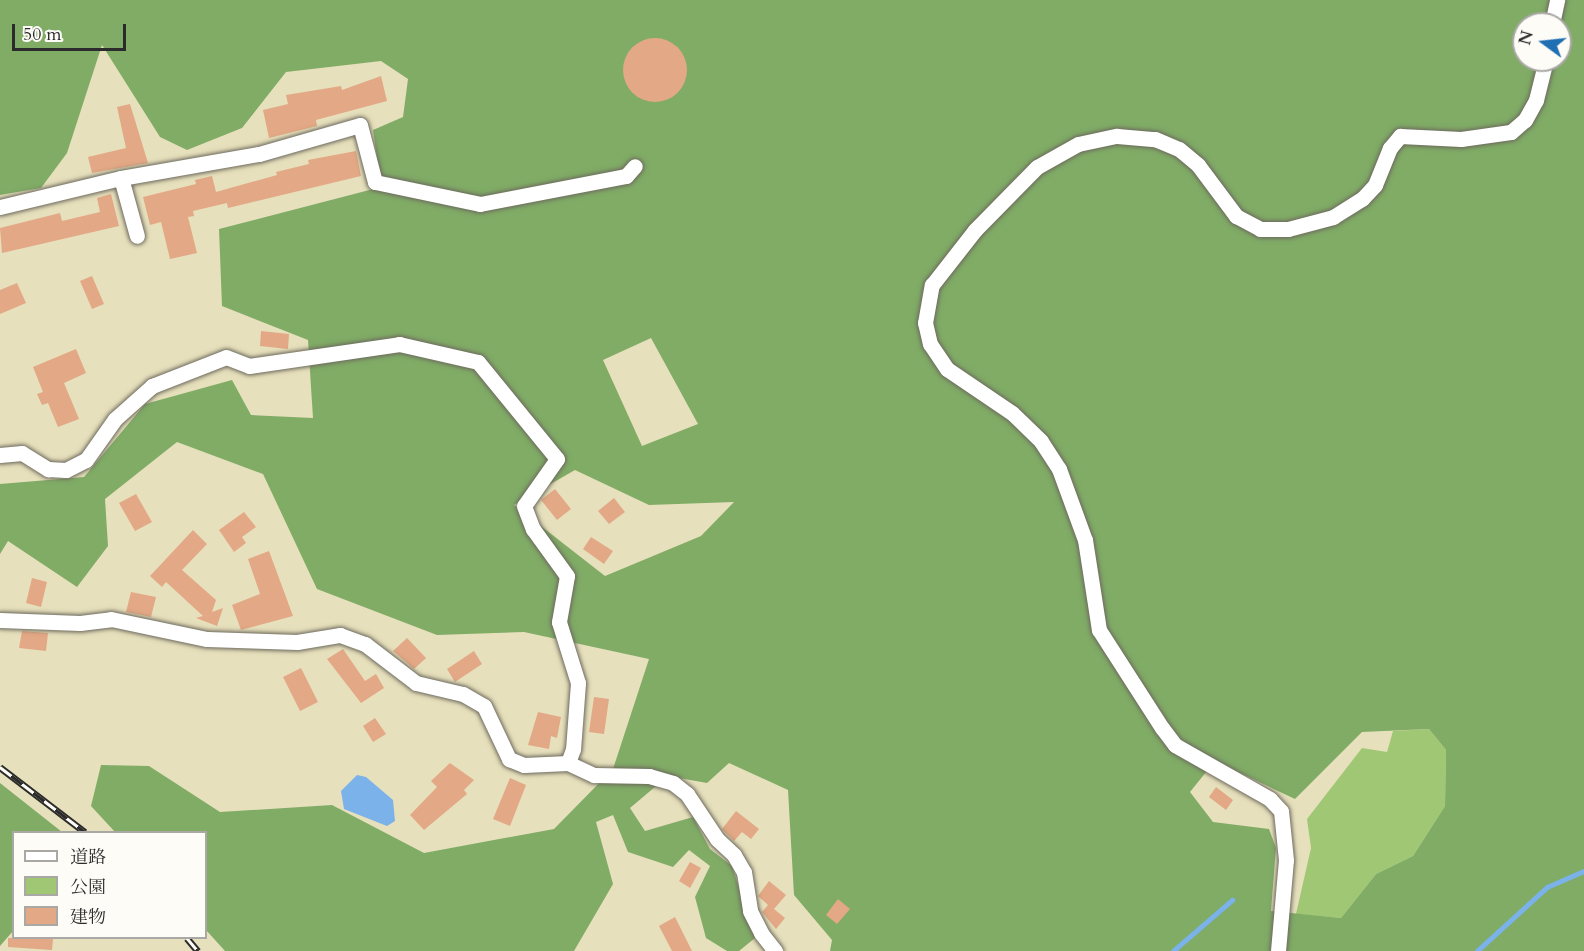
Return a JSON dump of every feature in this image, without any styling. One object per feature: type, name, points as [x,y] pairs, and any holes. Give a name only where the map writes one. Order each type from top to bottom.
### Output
[{"type":"street","points":[[1278,951],[1286,860],[1281,811],[1270,799],[1175,745],[1161,728],[1099,630],[1084,540],[1059,470],[1041,441],[1011,412],[948,369],[930,344],[925,323],[932,285],[975,230],[1037,167],[1078,144],[1117,136],[1155,139],[1179,149],[1198,165],[1236,216],[1260,228],[1288,229],[1333,218],[1362,199],[1375,184],[1390,148],[1400,136],[1461,139],[1511,132],[1525,120],[1536,100],[1543,72]]},
{"type":"street","points":[[0,207],[121,178],[259,154],[360,125],[375,182],[480,204],[626,176],[635,166]]},
{"type":"street","points":[[121,178],[137,236]]},
{"type":"street","points":[[0,455],[22,453],[48,469],[66,470],[86,460],[115,419],[152,386],[226,357],[249,366],[399,344],[478,362],[556,459],[524,506],[533,529],[567,576],[559,621],[578,683],[573,749],[568,763]]},
{"type":"street","points":[[0,620],[80,623],[111,619],[207,639],[267,643],[340,635],[365,644],[416,683],[463,694],[484,706],[509,759],[524,765],[568,763],[594,776],[649,776],[673,783],[687,794],[744,872],[750,911],[760,933],[775,951]]},
{"type":"green space","points":[[0,0],[1584,0],[1584,951],[830,951],[832,940],[794,895],[788,790],[729,763],[707,783],[668,776],[630,808],[645,831],[693,817],[710,849],[732,866],[755,938],[739,951],[727,951],[706,938],[695,897],[710,866],[689,850],[673,867],[628,852],[613,815],[596,822],[613,884],[574,951],[225,951],[207,931],[207,831],[114,831],[91,806],[101,765],[149,766],[220,812],[332,805],[424,853],[554,829],[613,769],[649,659],[524,632],[437,635],[317,589],[263,474],[177,442],[105,499],[108,546],[77,587],[8,541],[0,554],[0,484],[84,477],[145,404],[232,380],[251,415],[313,418],[308,340],[222,306],[219,229],[381,187],[373,130],[403,117],[408,79],[381,61],[286,72],[242,128],[187,150],[160,137],[102,45],[67,153],[41,188],[0,195]],"holes":[[[651,338],[698,424],[642,446],[603,360]],[[575,470],[649,505],[734,502],[701,536],[605,576],[514,505]],[[1429,729],[1446,750],[1445,806],[1413,856],[1376,874],[1341,918],[1271,911],[1276,848],[1269,829],[1213,822],[1190,792],[1215,761],[1295,799],[1362,732]]]},
{"type":"green space","points":[[1429,729],[1446,750],[1445,806],[1413,856],[1376,874],[1341,918],[1296,914],[1311,848],[1307,819],[1362,748],[1387,752],[1393,731]]},
{"type":"green space","points":[[0,783],[61,831],[12,831],[12,932],[0,946]]},
{"type":"water","points":[[357,775],[366,777],[393,800],[395,821],[387,826],[344,809],[341,791]]},
{"type":"building","points":[[655,38],[673,44],[681,52],[687,70],[681,88],[673,96],[655,102],[637,96],[629,88],[623,70],[629,52],[637,44]]},
{"type":"building","points":[[381,76],[387,101],[316,120],[317,126],[269,138],[263,110],[288,104],[286,95],[341,86],[342,90]]},
{"type":"building","points":[[130,104],[148,163],[92,173],[88,157],[126,148],[117,107]]},
{"type":"building","points":[[356,151],[361,176],[228,208],[227,203],[193,211],[194,216],[188,217],[197,253],[170,259],[161,222],[150,225],[143,197],[196,184],[195,180],[212,176],[216,192],[277,175],[276,172],[309,164],[308,160]]},
{"type":"building","points":[[111,194],[119,226],[2,253],[0,228],[60,213],[62,221],[100,212],[97,198]]},
{"type":"building","points":[[92,276],[104,304],[92,309],[80,281]]},
{"type":"building","points":[[17,283],[26,303],[0,314],[0,290]]},
{"type":"building","points":[[261,331],[289,334],[288,349],[260,346]]},
{"type":"building","points":[[76,349],[86,373],[64,383],[79,419],[58,427],[48,403],[42,405],[37,394],[43,392],[33,367]]},
{"type":"building","points":[[555,489],[571,509],[557,520],[541,500]]},
{"type":"building","points":[[136,494],[152,522],[135,531],[119,503]]},
{"type":"building","points":[[614,498],[625,512],[609,524],[598,511]]},
{"type":"building","points":[[244,512],[256,527],[242,537],[246,543],[234,552],[219,530]]},
{"type":"building","points":[[193,530],[207,544],[182,570],[216,600],[212,612],[223,608],[217,626],[196,618],[203,616],[166,582],[162,587],[150,576]]},
{"type":"building","points":[[591,537],[613,551],[604,564],[583,549]]},
{"type":"building","points":[[269,551],[293,616],[241,630],[232,605],[260,594],[248,559]]},
{"type":"building","points":[[32,578],[47,582],[41,607],[26,603]]},
{"type":"building","points":[[131,592],[156,597],[151,617],[126,612]]},
{"type":"building","points":[[22,631],[48,633],[46,651],[19,648]]},
{"type":"building","points":[[407,638],[426,658],[414,669],[393,651]]},
{"type":"building","points":[[343,649],[365,681],[376,674],[384,688],[361,703],[327,659]]},
{"type":"building","points":[[474,651],[482,664],[455,682],[447,669]]},
{"type":"building","points":[[301,668],[318,702],[300,711],[283,677]]},
{"type":"building","points":[[594,697],[609,699],[604,734],[589,732]]},
{"type":"building","points":[[538,712],[561,717],[557,738],[551,736],[549,749],[528,745]]},
{"type":"building","points":[[375,718],[386,734],[373,742],[363,726]]},
{"type":"building","points":[[450,763],[474,780],[464,790],[467,794],[424,830],[410,815],[437,787],[431,781]]},
{"type":"building","points":[[510,778],[526,785],[510,826],[493,819]]},
{"type":"building","points":[[1216,787],[1233,800],[1226,810],[1209,797]]},
{"type":"building","points":[[736,811],[759,829],[751,839],[742,832],[734,841],[722,829]]},
{"type":"building","points":[[690,862],[701,868],[690,888],[679,881]]},
{"type":"building","points":[[769,881],[786,895],[774,909],[785,918],[776,929],[762,912],[768,905],[758,896]]},
{"type":"building","points":[[838,899],[850,909],[837,924],[826,915]]},
{"type":"building","points":[[675,917],[692,951],[672,951],[659,926]]},
{"type":"building","points":[[8,938],[53,939],[52,950],[8,947]]},
{"type":"waterway","points":[[1477,951],[1547,887],[1584,871]]},
{"type":"waterway","points":[[1173,951],[1232,900]]},
{"type":"railway","points":[[0,767],[84,831]]},
{"type":"railway","points":[[188,939],[198,951]]}]
